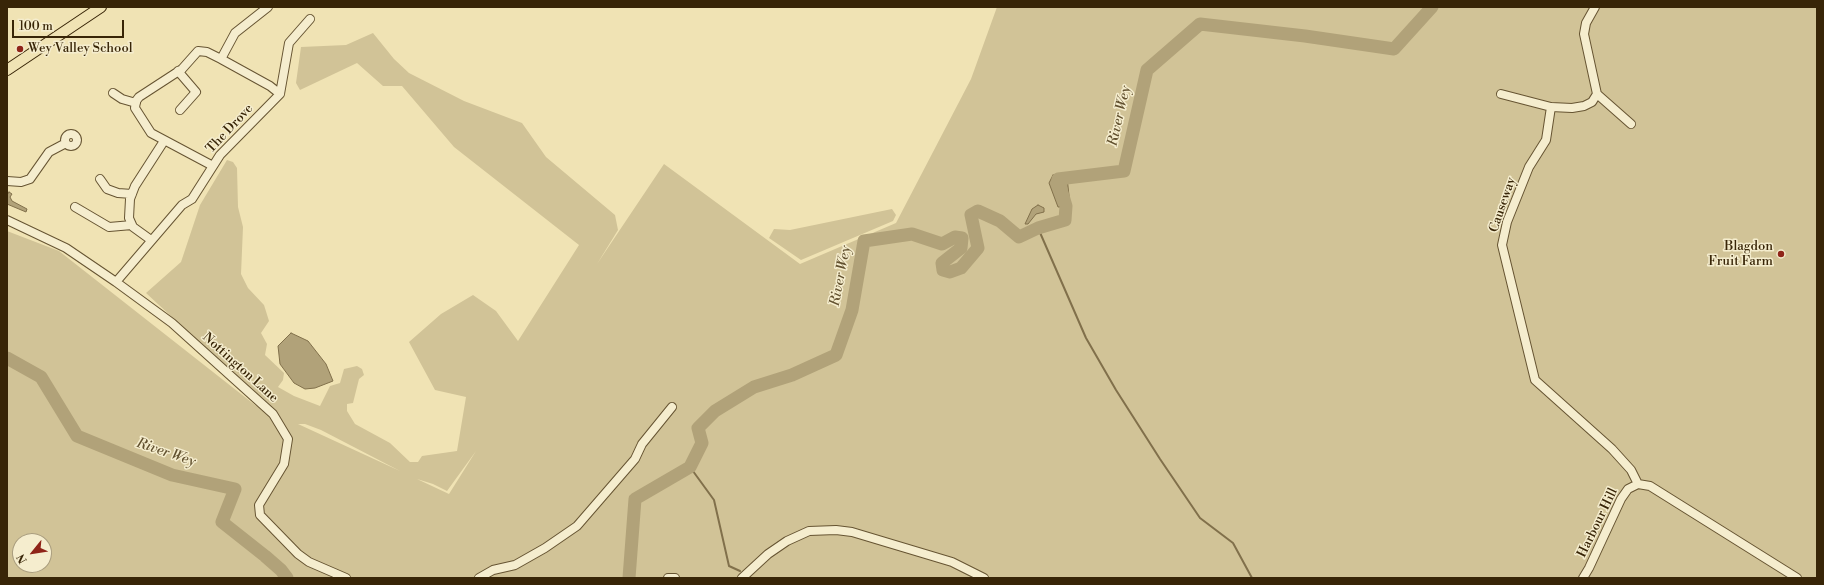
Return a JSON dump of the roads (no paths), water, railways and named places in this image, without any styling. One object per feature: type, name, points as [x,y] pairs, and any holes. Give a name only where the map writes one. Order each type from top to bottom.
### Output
[{"type":"main road","points":[[7,70],[101,7]]},
{"type":"street","points":[[221,60],[235,33],[268,7]]},
{"type":"street","points":[[1595,7],[1586,23],[1584,34],[1597,94],[1631,124]]},
{"type":"street","points":[[213,166],[151,133],[143,123],[135,108],[139,97],[178,72],[198,51],[207,52],[270,86],[280,94],[290,43],[310,19]]},
{"type":"street","points":[[178,72],[196,92],[180,110]]},
{"type":"street","points":[[113,93],[122,99],[136,103]]},
{"type":"street","name":"The Drove","points":[[116,282],[182,205],[192,199],[220,155],[280,94]]},
{"type":"street","points":[[1501,94],[1551,107],[1572,108],[1584,106],[1592,102],[1597,94]]},
{"type":"street","name":"Causeway","points":[[1551,107],[1546,140],[1529,167],[1507,222],[1502,245],[1535,380],[1612,449],[1631,470],[1638,484]]},
{"type":"street","points":[[151,240],[140,233],[132,225],[129,218],[129,208],[135,186],[164,141]]},
{"type":"street","points":[[7,181],[21,182],[30,179],[49,152],[66,143]]},
{"type":"street","points":[[100,179],[107,189],[118,193],[132,194]]},
{"type":"street","points":[[75,207],[109,227],[132,225]]},
{"type":"street","name":"Nottington Lane","points":[[7,220],[66,248],[116,282],[172,323],[273,414],[288,439],[284,464],[259,505],[260,515],[298,554],[309,562],[346,578]]},
{"type":"street","points":[[480,578],[493,570],[515,564],[545,548],[577,526],[635,459],[642,444],[672,407]]},
{"type":"street","points":[[1638,484],[1650,486],[1797,578]]},
{"type":"street","name":"Harbour Hill","points":[[1583,578],[1621,498],[1628,489],[1638,484]]},
{"type":"street","points":[[742,578],[768,554],[787,541],[810,531],[836,530],[852,532],[952,562],[984,578]]},
{"type":"street","points":[[668,578],[675,578]]},
{"type":"waterway","name":"River Wey","points":[[629,578],[635,499],[690,467],[702,443],[698,428],[715,411],[754,387],[792,375],[836,355],[852,310],[864,241],[912,234],[942,244],[955,237],[962,238],[961,248],[942,263],[943,270],[950,272],[961,268],[978,248],[971,215],[978,211],[1000,221],[1019,237],[1038,228],[1065,220],[1066,206],[1058,179],[1124,171],[1147,70],[1200,24],[1305,36],[1394,49],[1432,7]]},
{"type":"waterway","points":[[1038,228],[1086,338],[1116,390],[1200,518],[1233,543],[1252,578]]},
{"type":"waterway","name":"River Wey","points":[[7,358],[41,377],[77,436],[172,475],[235,489],[222,522],[265,556],[281,570],[287,578]]},
{"type":"waterway","points":[[690,467],[714,500],[729,566],[740,571]]},
{"type":"place","name":"Wey Valley School","points":[[20,49]]},
{"type":"place","name":"Blagdon Fruit Farm","points":[[1781,254]]}]
